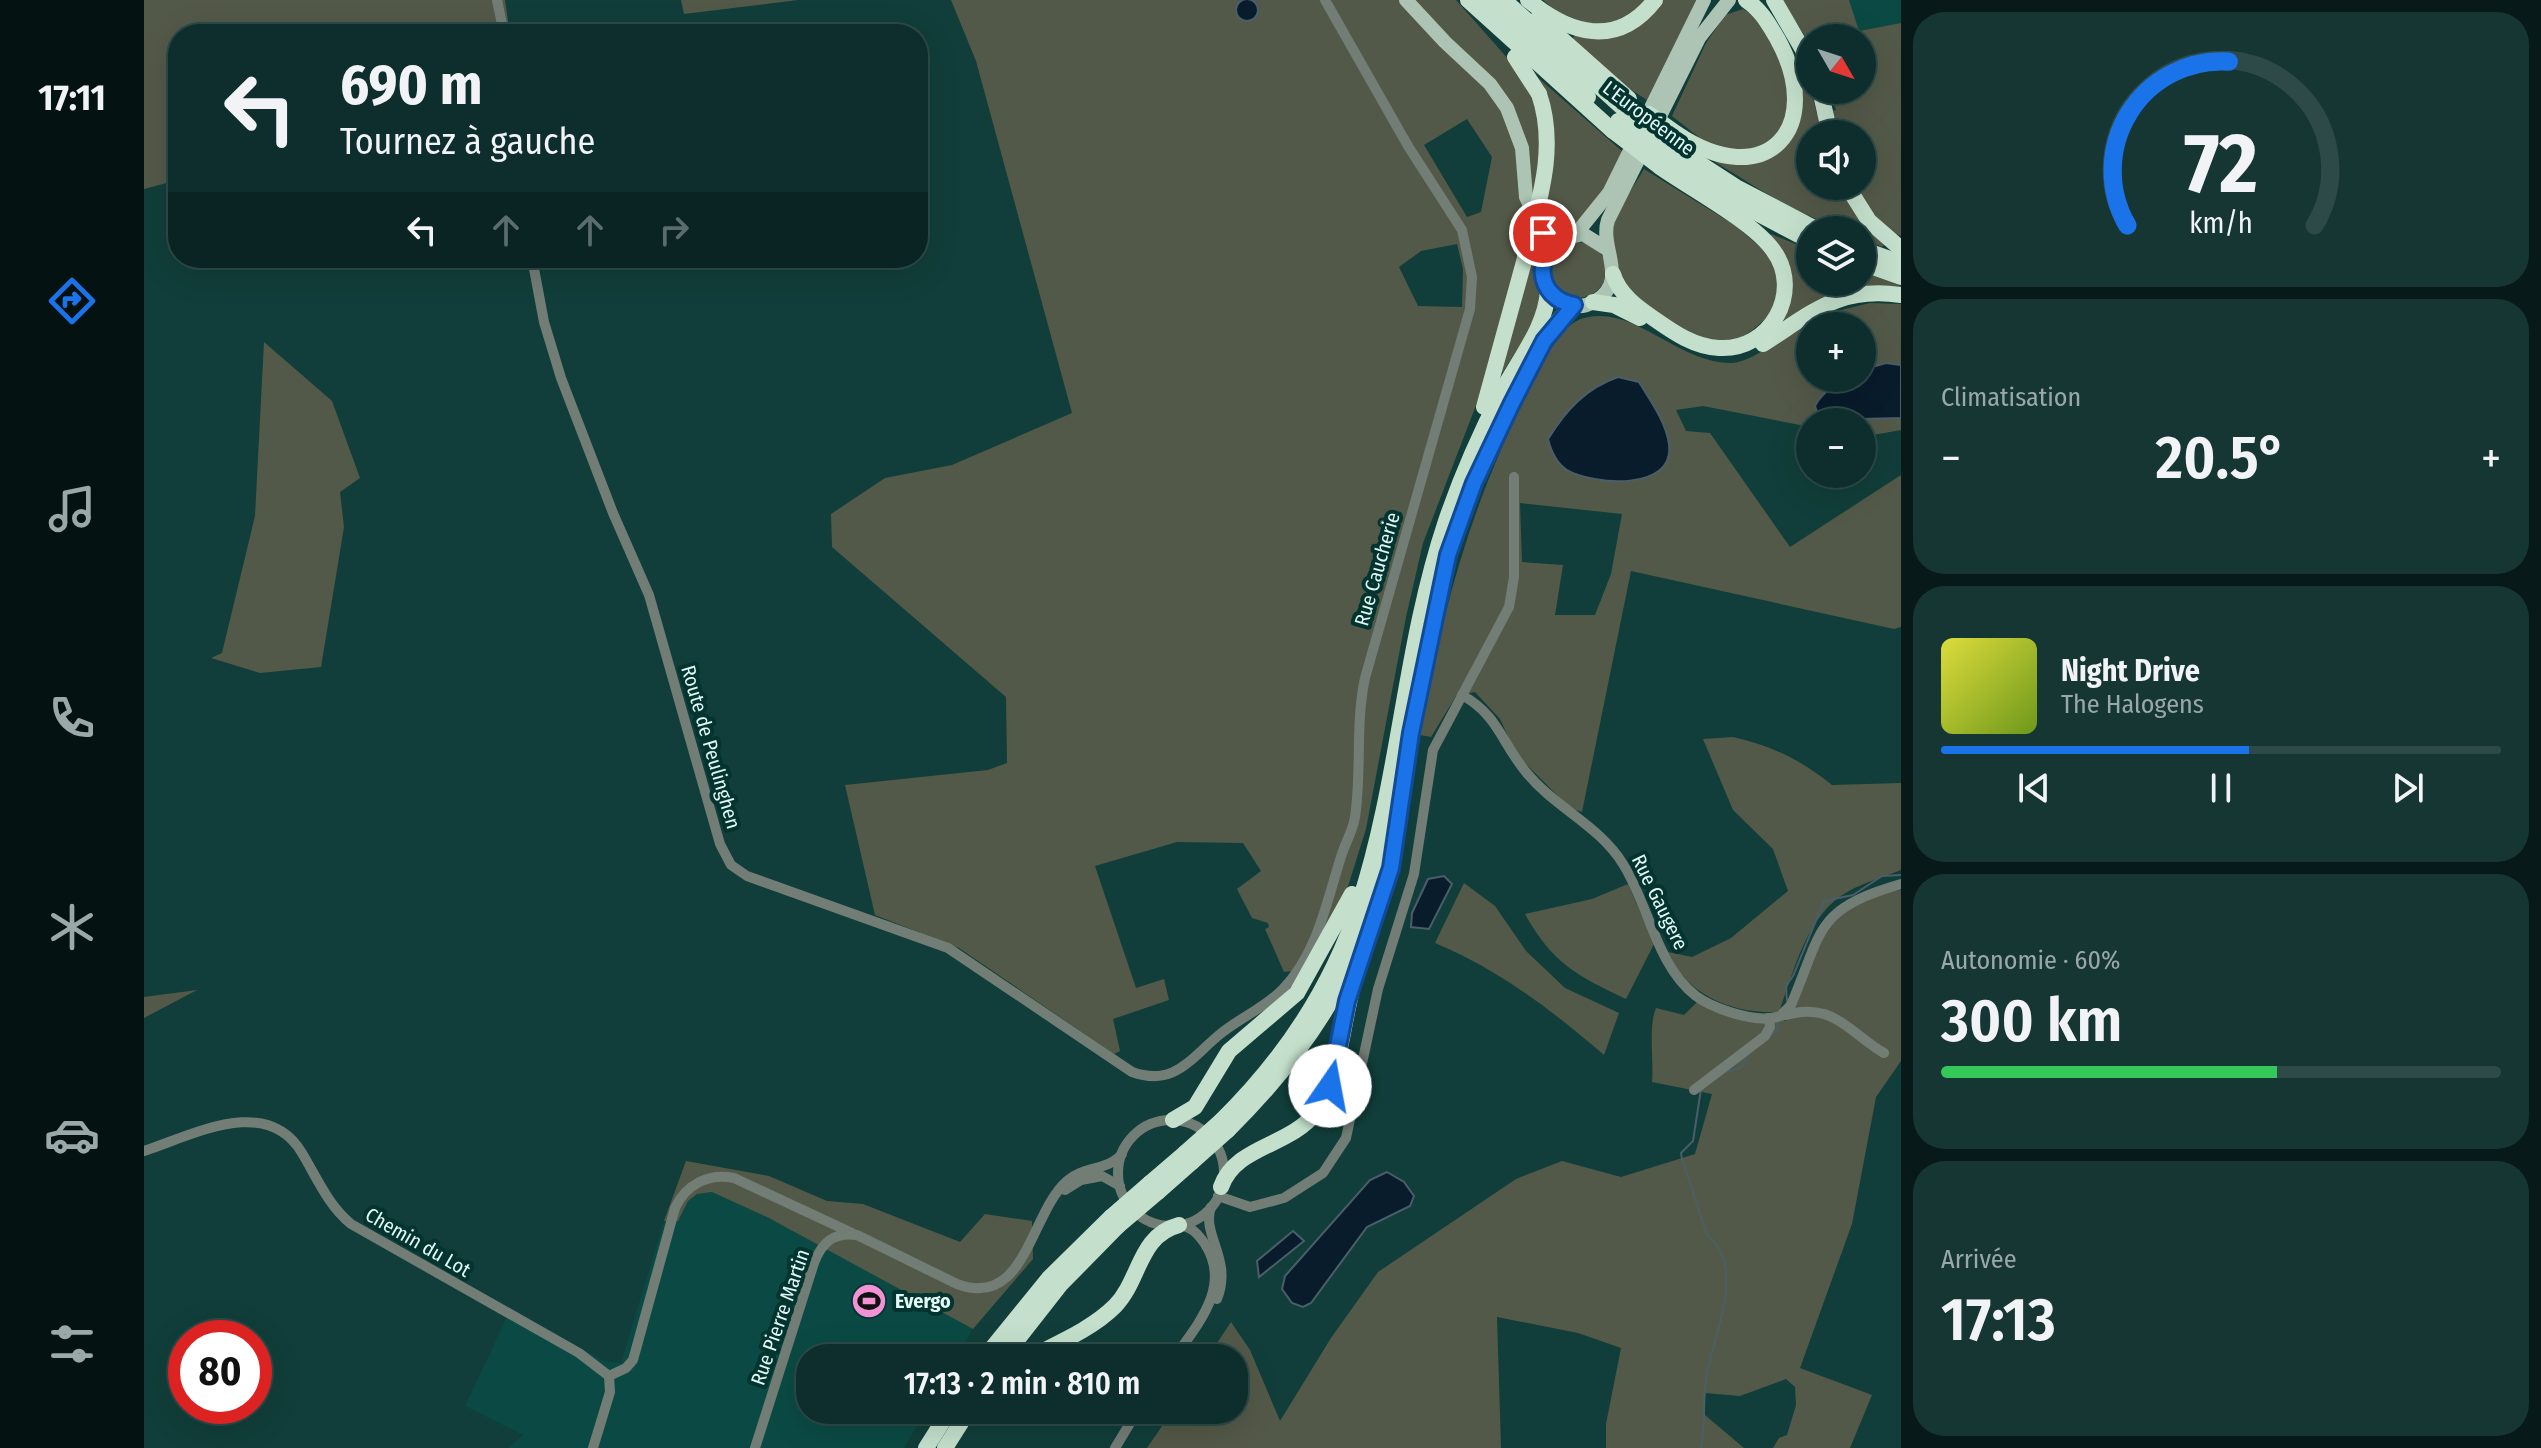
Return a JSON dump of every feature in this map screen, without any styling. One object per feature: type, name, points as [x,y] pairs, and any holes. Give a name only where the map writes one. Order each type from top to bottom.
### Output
[{"type":"highway","points":[[1217,1196],[1231,1166],[1297,1131],[1316,1113],[1326,1095],[1347,1001],[1387,885],[1404,733],[1426,587],[1470,459],[1503,348],[1548,153],[1547,122],[1539,94],[1516,58],[1465,0]]},
{"type":"highway","points":[[1465,0],[1556,84],[1621,115]]},
{"type":"highway","name":"L'Européenne","points":[[1484,0],[1621,115],[1728,198],[1796,234]]},
{"type":"highway","name":"L'Européenne","points":[[1504,0],[1621,115]]},
{"type":"highway","points":[[1520,0],[1621,115],[1668,151],[1771,247],[1784,277],[1779,313],[1767,330],[1750,342],[1733,348],[1702,346],[1671,331],[1620,289],[1613,274]]},
{"type":"highway","points":[[1528,0],[1563,26],[1588,32],[1630,22],[1655,0]]},
{"type":"highway","points":[[1668,151],[1745,158],[1770,149],[1788,129],[1795,103],[1792,73],[1767,21],[1746,0]]},
{"type":"highway","points":[[1774,0],[1796,38]]},
{"type":"highway","name":"L'Européenne","points":[[1668,151],[1796,218]]},
{"type":"highway","points":[[1856,200],[1869,221],[1901,249]]},
{"type":"highway","points":[[1876,254],[1901,263]]},
{"type":"highway","points":[[1876,268],[1901,277]]},
{"type":"highway","points":[[1470,459],[1542,320],[1548,290]]},
{"type":"highway","points":[[1593,302],[1619,306],[1682,345],[1722,356],[1755,349],[1815,309],[1840,298],[1873,293],[1901,295]]},
{"type":"highway","points":[[995,1344],[1049,1278],[1225,1125],[1288,1044],[1343,944],[1372,859],[1436,603],[1463,512],[1535,357],[1552,328],[1574,305]]},
{"type":"highway","points":[[1173,1120],[1195,1107],[1229,1051],[1281,1011],[1312,972],[1356,885],[1404,733]]},
{"type":"highway","points":[[1014,1344],[1115,1222]]},
{"type":"highway","points":[[1053,1344],[1110,1311],[1127,1291],[1150,1242],[1164,1230],[1179,1225]]},
{"type":"highway","points":[[926,1448],[951,1424]]},
{"type":"highway","points":[[945,1448],[957,1424]]},
{"type":"main road","points":[[1406,0],[1449,47],[1486,80],[1505,104],[1517,130],[1526,197],[1537,220],[1546,252],[1542,271],[1548,290],[1559,300],[1574,305],[1593,302],[1606,292],[1613,274],[1606,227],[1699,38],[1729,0]]},
{"type":"main road","points":[[1546,252],[1571,235],[1609,193],[1704,0]]},
{"type":"main road","points":[[1537,220],[1551,231],[1593,238],[1607,249]]},
{"type":"street","points":[[497,0],[502,24]]},
{"type":"street","name":"Rue Caucherie","points":[[1127,1069],[1146,1076],[1164,1077],[1186,1066],[1220,1033],[1284,988],[1320,927],[1355,819],[1359,718],[1368,668],[1470,309],[1472,277],[1462,230],[1408,146],[1325,0]]},
{"type":"street","name":"Route de Peulinghen","points":[[534,268],[557,364],[610,507],[649,595],[720,844],[728,861],[758,880],[942,945],[1127,1069]]},
{"type":"street","points":[[1217,1196],[1243,1206],[1274,1203],[1314,1181],[1341,1148],[1352,1117],[1378,989],[1414,874],[1430,762],[1509,607],[1514,577],[1514,477]]},
{"type":"street","name":"Rue Gaugere","points":[[1462,695],[1497,722],[1518,761],[1536,783],[1617,855],[1674,971],[1689,989],[1711,1005],[1769,1018],[1804,1009],[1825,1014],[1884,1053]]},
{"type":"street","points":[[1782,1015],[1791,1005],[1823,925],[1837,910],[1901,884]]},
{"type":"street","points":[[1694,1090],[1765,1036],[1770,1027],[1769,1018]]},
{"type":"street","points":[[593,1448],[610,1392],[609,1376],[626,1368],[634,1357],[673,1213],[690,1188],[715,1177],[734,1178],[957,1284],[973,1288],[989,1287],[1015,1270],[1052,1202],[1072,1177],[1114,1162],[1142,1129],[1173,1120],[1195,1126],[1212,1140],[1223,1164],[1217,1196],[1208,1216],[1222,1259],[1222,1285],[1217,1301],[1184,1344]]},
{"type":"street","name":"Chemin du Lot","points":[[144,1151],[235,1122],[252,1121],[274,1127],[299,1148],[331,1204],[351,1224],[579,1353],[609,1376]]},
{"type":"street","points":[[1120,1186],[1122,1154]]},
{"type":"street","points":[[1052,1202],[1068,1187],[1088,1178],[1108,1177],[1120,1186],[1130,1206],[1142,1217],[1162,1225],[1179,1225],[1194,1220],[1217,1196]]},
{"type":"street","points":[[817,1219],[823,1231],[820,1249]]},
{"type":"street","points":[[1179,1225],[1198,1235],[1215,1266],[1213,1292],[1201,1320]]},
{"type":"street","name":"Rue Pierre Martin","points":[[755,1448],[820,1249],[835,1236],[857,1235]]},
{"type":"street","points":[[1115,1448],[1130,1424]]},
{"type":"shaded area","points":[[144,0],[505,0],[509,24],[168,24],[168,183],[144,189]]},
{"type":"shaded area","points":[[681,0],[798,0],[684,14]]},
{"type":"shaded area","points":[[951,0],[1456,0],[1517,69],[1535,75],[1623,152],[1599,198],[1573,230],[1556,228],[1545,242],[1537,262],[1542,283],[1538,313],[1503,372],[1490,369],[1423,543],[1366,829],[1344,899],[1307,969],[1284,972],[1265,929],[1269,927],[1268,923],[1252,918],[1237,889],[1261,871],[1243,843],[1177,842],[1095,866],[1136,988],[1164,979],[1169,1000],[1113,1019],[1120,1051],[1114,1054],[959,948],[875,915],[845,785],[988,770],[1007,763],[1006,697],[832,547],[831,514],[885,478],[952,465],[1072,413],[976,61]],"holes":[[[1467,119],[1492,157],[1481,212],[1467,217],[1424,145]],[[1457,244],[1463,269],[1462,307],[1418,306],[1399,267],[1421,251]]]},
{"type":"shaded area","points":[[1543,0],[1696,0],[1647,100],[1622,84],[1571,40],[1585,23],[1556,11]]},
{"type":"shaded area","points":[[1782,0],[1849,0],[1857,24],[1797,24]]},
{"type":"shaded area","points":[[1849,0],[1901,0],[1901,23],[1876,28],[1876,24],[1856,24]]},
{"type":"shaded area","points":[[1743,9],[1767,33],[1791,88],[1796,87],[1796,104],[1814,104],[1817,114],[1836,110],[1834,104],[1876,104],[1876,28],[1901,23],[1901,236],[1896,234],[1882,247],[1876,244],[1876,216],[1806,215],[1715,162],[1710,146],[1672,116],[1706,43],[1725,15]]},
{"type":"shaded area","points":[[1644,169],[1736,226],[1760,247],[1771,234],[1796,244],[1796,296],[1876,296],[1876,276],[1901,286],[1901,291],[1818,312],[1796,312],[1796,317],[1786,320],[1768,316],[1749,332],[1733,340],[1703,337],[1661,315],[1630,289],[1623,278],[1612,236],[1624,201]]},
{"type":"shaded area","points":[[1578,242],[1598,250],[1606,270],[1598,290],[1578,298],[1558,290],[1550,270],[1558,250]]},
{"type":"shaded area","points":[[1870,303],[1901,304],[1901,430],[1876,434],[1876,408],[1796,408],[1796,424],[1703,406],[1676,410],[1686,431],[1710,433],[1790,547],[1901,475],[1901,627],[1894,629],[1631,571],[1582,812],[1570,808],[1516,754],[1500,719],[1475,692],[1456,696],[1431,737],[1420,735],[1450,596],[1478,508],[1514,421],[1561,335],[1575,322],[1603,316],[1639,326],[1712,361],[1732,363],[1752,357],[1796,330],[1796,392],[1876,392],[1876,312],[1835,312]],"holes":[[[1520,503],[1622,514],[1611,574],[1595,615],[1555,615],[1563,565],[1522,562]]]},
{"type":"shaded area","points":[[264,342],[332,401],[360,478],[340,492],[344,527],[321,667],[260,673],[211,658],[222,653],[255,516]]},
{"type":"shaded area","points":[[1733,737],[1786,755],[1832,785],[1901,783],[1901,870],[1849,891],[1822,913],[1804,944],[1779,1012],[1745,1010],[1713,999],[1687,980],[1668,952],[1692,957],[1731,938],[1788,891],[1773,849],[1733,810],[1703,739]]},
{"type":"shaded area","points":[[1464,883],[1495,906],[1526,951],[1565,988],[1619,1013],[1604,1055],[1524,992],[1481,965],[1435,943]]},
{"type":"shaded area","points":[[1628,884],[1654,944],[1626,999],[1579,975],[1556,957],[1525,914],[1592,899]]},
{"type":"shaded area","points":[[1901,890],[1901,1061],[1876,1097],[1852,1224],[1800,1368],[1872,1395],[1850,1448],[1773,1448],[1779,1438],[1787,1435],[1796,1405],[1795,1387],[1786,1379],[1740,1396],[1705,1393],[1705,1415],[1744,1448],[1606,1448],[1606,1424],[1621,1348],[1578,1333],[1497,1317],[1501,1448],[1147,1448],[1163,1424],[1248,1424],[1248,1347],[1280,1421],[1331,1338],[1378,1272],[1516,1179],[1562,1161],[1621,1177],[1695,1154],[1712,1094],[1652,1082],[1652,1034],[1656,1008],[1684,1015],[1698,1001],[1749,1019],[1786,1021],[1825,930],[1859,903]]},
{"type":"shaded area","points":[[197,990],[144,1018],[144,997]]},
{"type":"shaded area","points":[[686,1161],[769,1176],[827,1201],[863,1204],[960,1242],[985,1214],[1032,1221],[1033,1259],[973,1329],[767,1217],[712,1192],[697,1194],[688,1201],[678,1221],[664,1221]]},
{"type":"shaded area","points":[[712,1192],[767,1217],[973,1329],[964,1344],[796,1344],[796,1424],[918,1424],[904,1448],[508,1448],[523,1435],[465,1406],[511,1309],[604,1361],[621,1363],[664,1221],[678,1221],[688,1201],[697,1194]]},
{"type":"shaded area","points":[[1231,1322],[1246,1344],[1216,1344]]},
{"type":"water","points":[[1247,-1],[1255,2],[1258,10],[1255,18],[1247,21],[1239,18],[1236,10],[1239,2]]},
{"type":"water","points":[[1886,363],[1901,365],[1901,418],[1876,419],[1876,408],[1816,408],[1827,392],[1876,392],[1876,366]]},
{"type":"water","points":[[1618,377],[1639,382],[1653,404],[1669,444],[1667,460],[1659,470],[1630,481],[1595,479],[1567,470],[1554,456],[1548,439],[1578,401],[1596,387]]},
{"type":"water","points":[[1444,876],[1452,884],[1429,929],[1411,927],[1412,913],[1428,879]]},
{"type":"water","points":[[1387,1172],[1404,1182],[1414,1196],[1410,1206],[1367,1227],[1311,1303],[1303,1307],[1292,1303],[1282,1289],[1285,1276],[1370,1180]]},
{"type":"water","points":[[1293,1231],[1304,1241],[1259,1277],[1257,1261]]},
{"type":"waterway","points":[[1787,1002],[1786,986],[1824,901],[1853,895],[1882,876],[1901,875]]},
{"type":"waterway","points":[[1770,1036],[1778,1030],[1777,1021]]},
{"type":"waterway","points":[[1725,1072],[1740,1068],[1750,1053]]},
{"type":"waterway","points":[[1701,1089],[1693,1141],[1681,1153],[1707,1235],[1719,1248],[1725,1264],[1726,1282],[1725,1301],[1706,1383],[1701,1448]]},
{"type":"place","name":"Evergo","points":[[869,1301]]},
{"type":"route","points":[[1330,1086],[1347,1001],[1379,913],[1391,868],[1411,733],[1448,555],[1474,483],[1512,403],[1552,328],[1574,305],[1562,302],[1551,294],[1542,274],[1548,250],[1567,236],[1551,231],[1537,220],[1543,233]]}]
